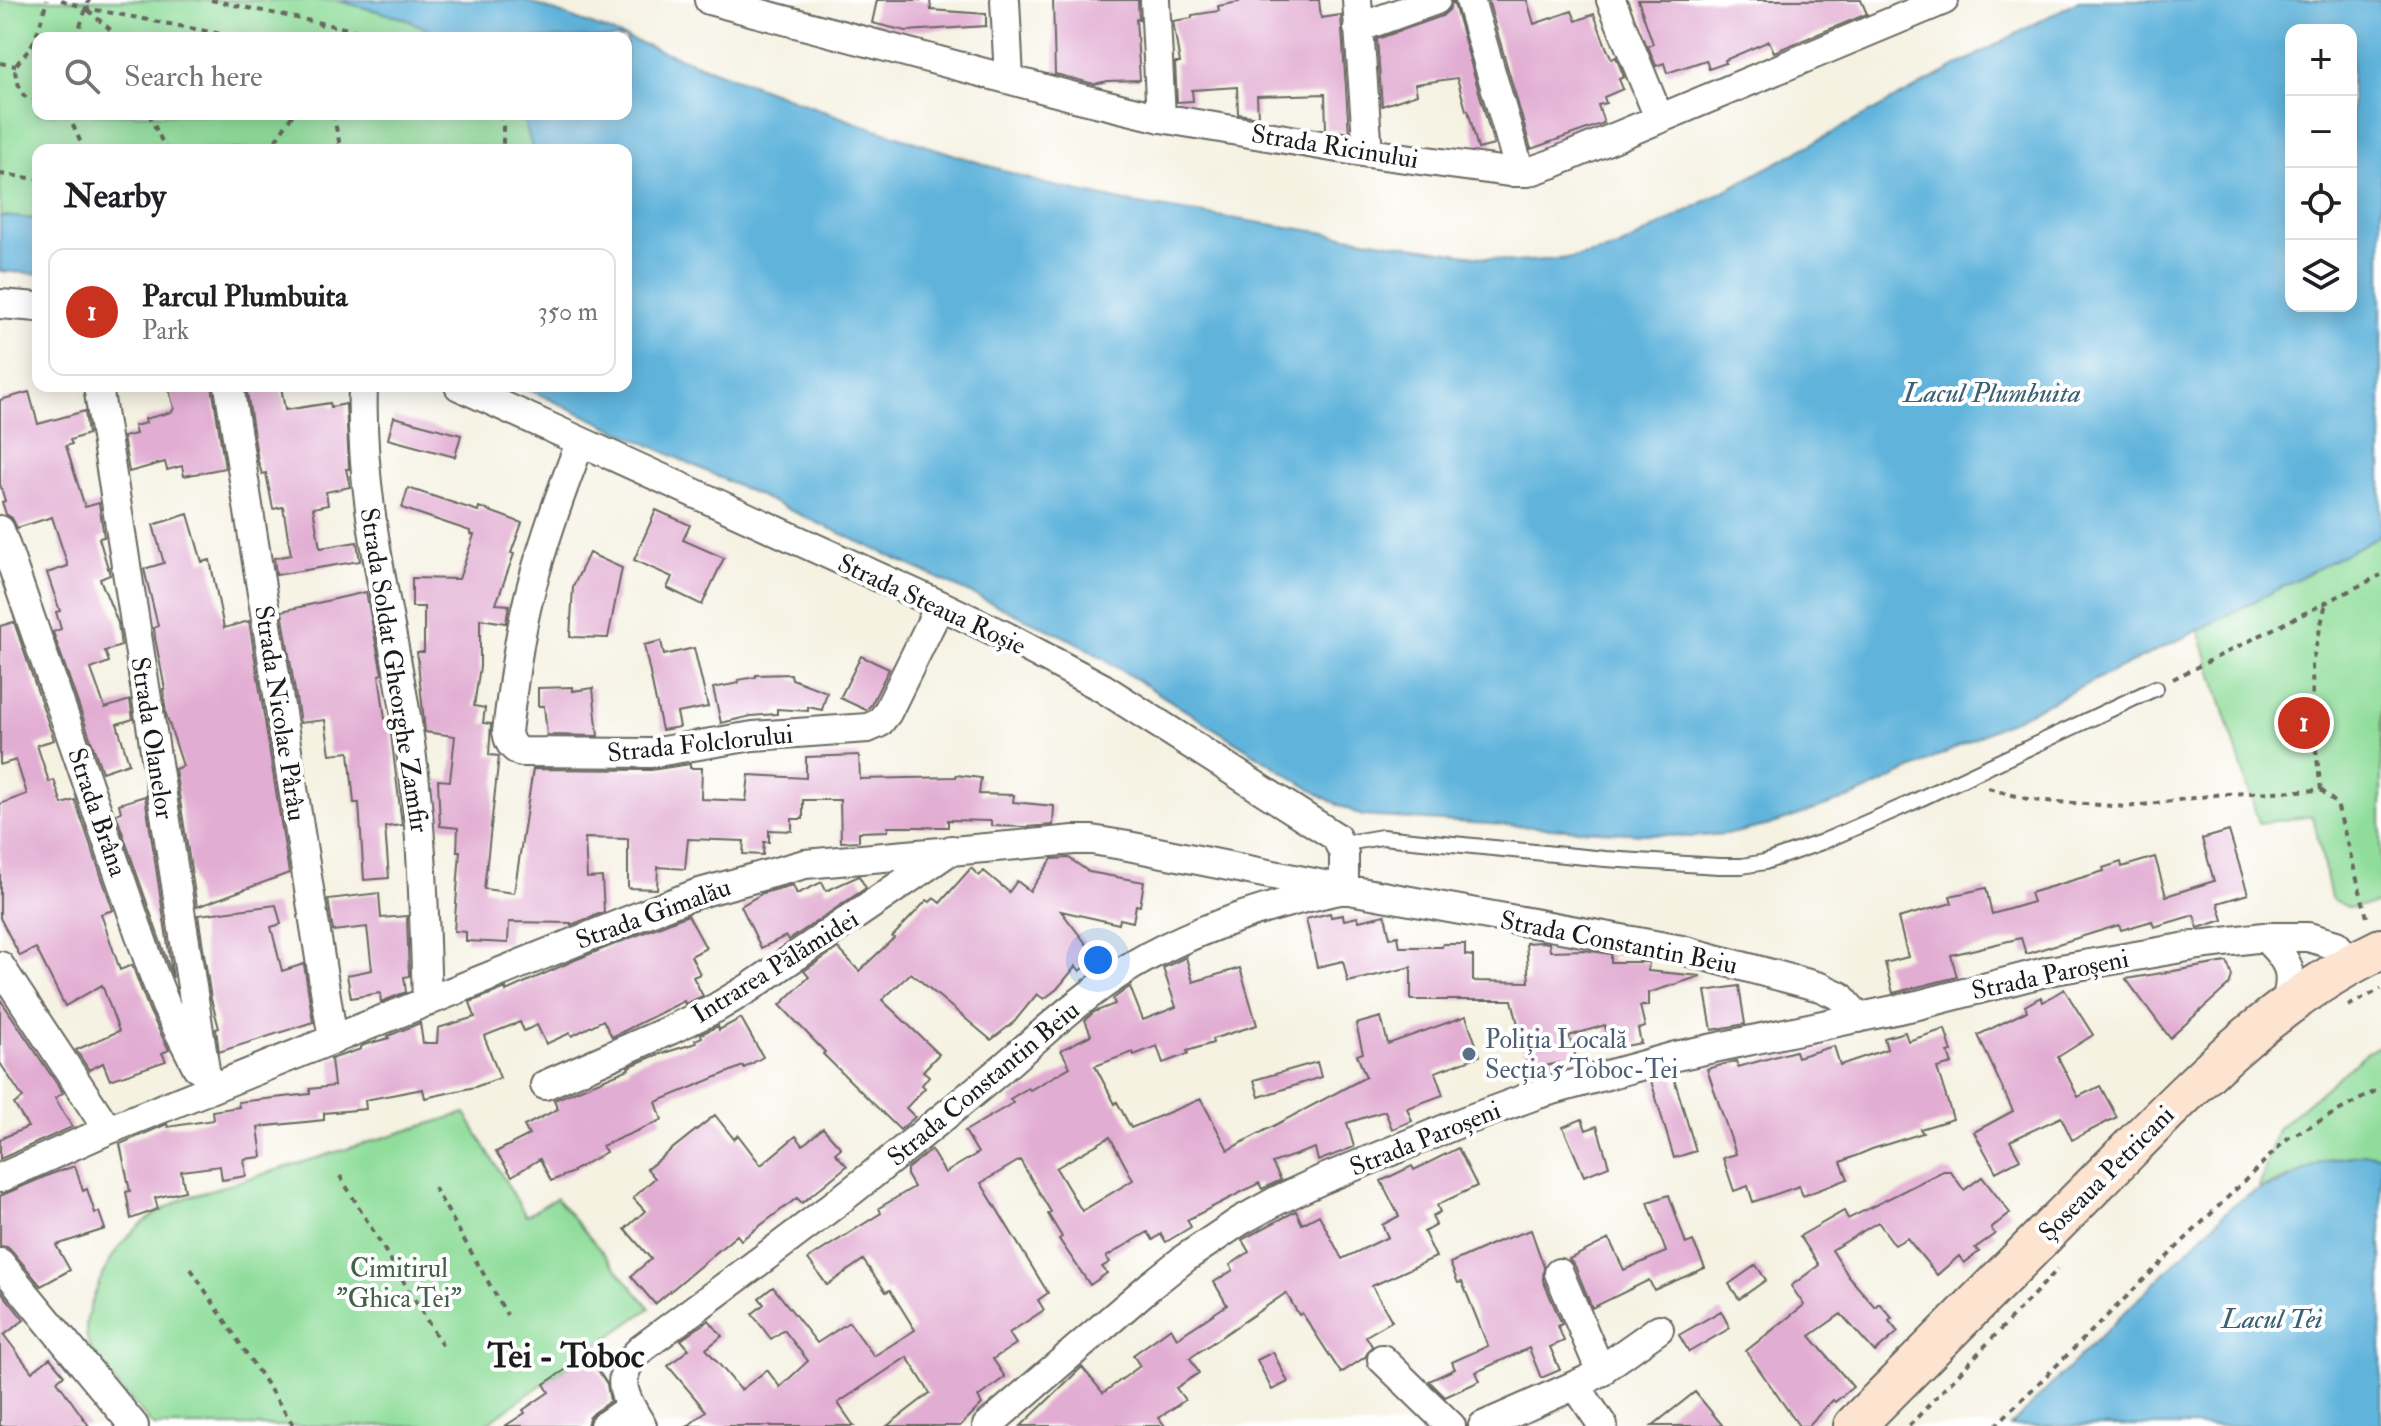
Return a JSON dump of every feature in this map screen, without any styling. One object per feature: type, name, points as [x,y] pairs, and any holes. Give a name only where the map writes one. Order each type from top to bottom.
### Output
[{"type":"main road","name":"Șoseaua Petricani","points":[[1854,1426],[2169,1110],[2235,1049],[2302,994],[2373,963]]},
{"type":"street","name":"Strada Ricinului","points":[[709,0],[1161,118],[1368,153],[1520,172],[1551,164],[1659,118],[1888,11],[1944,0]]},
{"type":"street","points":[[1005,0],[1009,79]]},
{"type":"street","points":[[1155,0],[1161,118]]},
{"type":"street","points":[[1368,153],[1358,14],[1436,0]]},
{"type":"street","points":[[1470,0],[1520,172]]},
{"type":"street","points":[[1611,0],[1659,118]]},
{"type":"street","points":[[0,304],[32,307]]},
{"type":"street","name":"Strada Olanelor","points":[[99,392],[208,1089]]},
{"type":"street","name":"Strada Nicolae Pârâu","points":[[230,392],[333,1040]]},
{"type":"street","name":"Strada Soldat Gheorghe Zamfir","points":[[363,392],[364,464],[371,525],[407,722],[417,797],[424,885],[427,1002]]},
{"type":"street","name":"Strada Steaua Roșie","points":[[472,392],[1007,637],[1141,710],[1336,837],[1341,844]]},
{"type":"street","name":"Strada Folclorului","points":[[580,443],[550,522],[525,610],[507,732],[513,748],[521,752],[651,753],[753,736],[868,728],[879,723],[887,713],[940,605]]},
{"type":"street","name":"Strada Brâna","points":[[0,530],[152,970],[166,1006],[208,1089]]},
{"type":"street","name":"Strada Gimalău","points":[[0,1178],[208,1089],[696,894],[805,864],[952,849],[1092,840],[1344,889]]},
{"type":"street","points":[[1341,844],[1345,864],[1344,889]]},
{"type":"street","name":"Intrarea Pălămidei","points":[[545,1085],[716,1008],[952,849]]},
{"type":"street","points":[[1239,867],[1248,898],[1249,915]]},
{"type":"street","name":"Strada Constantin Beiu","points":[[636,1417],[623,1387],[622,1375],[627,1364],[641,1349],[881,1168],[1078,1003],[1107,981],[1161,949],[1290,901],[1344,889],[1682,950],[1820,987],[1840,996],[1859,1018]]},
{"type":"street","points":[[2264,937],[2287,962],[2291,977],[2283,1010]]},
{"type":"street","name":"Strada Paroșeni","points":[[987,1426],[1185,1258],[1240,1221],[1278,1200],[1462,1122],[1538,1094],[1676,1056],[1859,1018],[2049,971],[2199,945],[2264,937],[2308,937],[2336,945],[2373,963]]},
{"type":"street","points":[[0,966],[108,1130]]},
{"type":"street","points":[[0,1263],[134,1426]]},
{"type":"street","points":[[1559,1273],[1601,1372]]},
{"type":"street","points":[[1483,1426],[1576,1386],[1601,1372],[1659,1329]]},
{"type":"street","points":[[1382,1359],[1451,1426]]},
{"type":"street","points":[[1576,1386],[1603,1426]]},
{"type":"street","points":[[604,1426],[636,1417]]},
{"type":"lane","points":[[1341,844],[1382,837],[1605,859],[1742,866],[1765,862],[1822,842],[2156,688]]},
{"type":"path","points":[[39,32],[47,0]]},
{"type":"path","points":[[61,0],[86,8],[211,32]]},
{"type":"path","points":[[78,32],[89,0]]},
{"type":"path","points":[[211,0],[362,32]]},
{"type":"path","points":[[86,8],[113,32]]},
{"type":"path","points":[[318,32],[320,23]]},
{"type":"path","points":[[32,47],[16,66],[15,79],[24,96],[32,99]]},
{"type":"path","points":[[0,63],[16,66]]},
{"type":"path","points":[[71,120],[81,144]]},
{"type":"path","points":[[152,120],[163,144]]},
{"type":"path","points":[[273,144],[289,120]]},
{"type":"path","points":[[334,120],[340,144]]},
{"type":"path","points":[[502,120],[503,144]]},
{"type":"path","points":[[0,174],[32,178]]},
{"type":"path","points":[[2156,688],[2381,575]]},
{"type":"path","points":[[2326,603],[2312,663],[2313,726],[2321,790],[2337,804],[2373,963],[2338,1011]]},
{"type":"path","points":[[1958,780],[2031,800],[2127,807],[2223,794],[2321,790]]},
{"type":"path","points":[[1995,1426],[2288,1138],[2381,1088]]},
{"type":"path","points":[[340,1176],[443,1347]]},
{"type":"path","points":[[434,1187],[507,1315]]},
{"type":"path","points":[[191,1269],[294,1426]]},
{"type":"path","points":[[1909,1426],[2058,1269]]},
{"type":"green space","points":[[0,0],[336,0],[403,18],[433,32],[32,32],[32,120],[524,120],[531,144],[32,144],[32,219],[0,216]]},
{"type":"green space","points":[[2381,535],[2381,903],[2349,908],[2331,898],[2313,816],[2259,823],[2199,630]]},
{"type":"green space","points":[[2381,1045],[2381,1155],[2333,1159],[2259,1188],[2277,1129],[2366,1053]]},
{"type":"green space","name":"Cimitirul \"Ghica Tei\"","points":[[465,1113],[526,1216],[556,1198],[650,1308],[483,1426],[153,1426],[97,1358],[90,1347],[86,1328],[90,1306],[101,1278],[129,1235],[155,1214],[188,1197]]},
{"type":"water","name":"Lacul Plumbuita","points":[[336,0],[524,0],[611,32],[433,32],[403,18]]},
{"type":"water","name":"Lacul Plumbuita","points":[[2079,0],[2381,0],[2381,535],[2199,630],[1856,796],[1770,825],[1735,833],[1691,837],[1362,816],[1325,798],[1078,643],[534,392],[632,392],[632,144],[531,144],[524,120],[632,120],[632,40],[854,122],[1045,184],[1126,202],[1514,262],[1573,258],[1618,248]]},
{"type":"water","points":[[0,216],[32,219],[32,274],[0,271]]},
{"type":"water","name":"Lacul Tei","points":[[2364,1154],[2381,1155],[2381,1426],[2010,1426],[2232,1206],[2254,1192],[2314,1166]]},
{"type":"building","points":[[877,0],[930,0],[931,10],[986,14],[986,26],[906,31],[872,23]]},
{"type":"building","points":[[1053,0],[1138,0],[1139,20],[1136,19],[1140,80],[1094,84],[1055,74]]},
{"type":"building","points":[[1239,0],[1319,0],[1321,18],[1341,15],[1349,133],[1326,129],[1325,94],[1257,96],[1258,117],[1238,114],[1237,87],[1192,90],[1193,101],[1177,102],[1175,63],[1180,63],[1173,21],[1219,11],[1218,6]]},
{"type":"building","points":[[1453,0],[1494,145],[1478,149],[1457,78],[1415,84],[1417,94],[1382,106],[1377,39],[1442,16]]},
{"type":"building","points":[[1488,0],[1527,0],[1534,24],[1572,11],[1576,21],[1594,14],[1607,49],[1612,59],[1616,57],[1624,77],[1619,79],[1623,89],[1604,97],[1606,103],[1598,105],[1604,123],[1531,149]]},
{"type":"building","points":[[1638,0],[1861,0],[1867,14],[1774,52],[1769,41],[1709,69],[1706,60],[1667,73],[1664,63],[1656,66],[1648,46],[1653,44]]},
{"type":"building","points":[[29,392],[38,424],[85,411],[88,434],[70,440],[72,444],[66,446],[85,507],[99,503],[104,537],[99,538],[110,575],[100,579],[118,623],[121,646],[105,651],[109,662],[91,669],[105,708],[130,700],[133,719],[117,724],[129,763],[102,772],[53,632],[61,629],[56,612],[60,611],[47,573],[68,566],[52,517],[17,528],[6,514],[2,502],[5,501],[0,484],[0,400]]},
{"type":"building","points":[[170,392],[213,392],[225,468],[184,476],[182,466],[167,470],[165,462],[129,472],[123,437],[136,434],[134,426],[146,423],[145,419],[172,412],[174,408]]},
{"type":"building","points":[[247,392],[282,392],[285,410],[330,403],[331,407],[346,404],[349,469],[346,469],[350,487],[326,492],[328,505],[313,508],[320,548],[357,542],[360,561],[276,575],[274,558],[291,555],[283,507],[273,509],[266,473],[262,474]]},
{"type":"building","points":[[394,417],[461,435],[455,457],[388,439]]},
{"type":"building","points":[[408,488],[478,511],[479,507],[522,523],[496,604],[509,605],[506,623],[480,619],[480,667],[474,706],[485,708],[483,723],[491,724],[489,755],[499,756],[484,889],[514,893],[533,769],[651,770],[690,764],[690,768],[702,768],[701,799],[746,801],[749,775],[806,778],[806,757],[859,755],[860,779],[956,775],[981,778],[979,794],[1014,795],[1013,802],[1054,806],[1053,825],[991,826],[991,821],[948,820],[948,827],[888,827],[888,831],[859,832],[859,841],[841,842],[840,800],[803,800],[803,819],[792,819],[792,831],[769,830],[769,842],[764,842],[763,855],[743,854],[744,841],[688,839],[685,869],[658,867],[657,889],[628,888],[628,839],[585,838],[587,878],[602,877],[604,912],[571,925],[509,922],[508,943],[466,941],[466,932],[454,931],[460,851],[457,851],[458,828],[440,826],[438,780],[450,781],[455,736],[425,732],[417,652],[424,652],[424,607],[412,607],[412,578],[459,579],[474,535],[402,508]]},
{"type":"building","points":[[656,510],[690,525],[683,540],[724,558],[702,605],[667,588],[672,577],[634,560]]},
{"type":"building","points":[[188,514],[202,562],[210,560],[224,628],[249,621],[289,873],[197,907],[175,769],[183,766],[166,714],[165,689],[154,628],[158,626],[144,569],[164,563],[153,525]]},
{"type":"building","points":[[589,553],[622,568],[608,638],[570,637],[573,587]]},
{"type":"building","points":[[366,592],[382,674],[379,675],[386,726],[390,726],[402,825],[385,827],[389,878],[364,880],[359,803],[354,803],[349,752],[330,754],[325,720],[300,723],[282,611]]},
{"type":"building","points":[[14,622],[54,740],[37,745],[49,782],[54,780],[62,804],[75,800],[113,910],[101,914],[120,970],[132,965],[169,1050],[162,1053],[166,1061],[110,1080],[103,1063],[89,1070],[76,1050],[119,1031],[102,985],[65,1006],[36,948],[20,956],[0,918],[0,804],[27,794],[16,760],[0,765],[0,626]]},
{"type":"building","points":[[661,641],[664,655],[694,648],[708,707],[677,713],[680,727],[662,730],[644,645]]},
{"type":"building","points":[[861,656],[889,669],[866,710],[840,698]]},
{"type":"building","points":[[791,674],[792,679],[827,692],[822,710],[808,707],[808,711],[777,709],[777,714],[721,723],[713,688],[739,683],[738,680],[756,675]]},
{"type":"building","points":[[573,687],[573,691],[593,688],[598,736],[547,735],[544,706],[538,706],[538,688]]},
{"type":"building","points":[[145,796],[173,978],[116,814],[121,812],[119,804]]},
{"type":"building","points":[[2229,831],[2248,894],[2218,903],[2223,920],[2198,928],[2194,915],[2154,927],[2152,921],[2121,930],[2119,925],[2026,954],[2021,938],[1951,955],[1957,977],[1893,993],[1885,963],[1908,957],[1898,918],[1952,903],[1950,896],[1986,888],[1992,914],[2033,902],[2030,893],[2104,871],[2103,868],[2121,862],[2122,867],[2155,857],[2166,896],[2214,881],[2202,839]]},
{"type":"building","points":[[1069,858],[1089,872],[1144,882],[1140,906],[1136,905],[1133,922],[1120,919],[1119,924],[1061,911],[1097,958],[1080,971],[1076,966],[1044,999],[1037,994],[1014,1022],[991,1040],[911,973],[882,1000],[939,1054],[923,1071],[929,1076],[922,1085],[925,1088],[906,1108],[915,1117],[900,1130],[823,1054],[825,1052],[780,1005],[809,977],[804,971],[838,948],[859,971],[894,938],[927,900],[930,902],[934,898],[940,903],[971,868],[979,876],[984,871],[1009,892],[1017,881],[1030,891],[1052,859]]},
{"type":"building","points":[[859,876],[866,888],[789,940],[786,936],[761,948],[741,906],[763,893],[793,885],[797,894],[822,882],[826,891]]},
{"type":"building","points":[[379,893],[381,918],[407,916],[409,976],[404,977],[406,992],[381,1002],[380,993],[351,998],[347,975],[372,970],[367,927],[333,931],[328,899]]},
{"type":"building","points":[[276,905],[281,924],[271,927],[282,971],[304,964],[313,1022],[219,1052],[216,1029],[219,1028],[211,999],[198,915]]},
{"type":"building","points":[[1330,913],[1331,917],[1343,915],[1344,920],[1358,917],[1359,921],[1385,915],[1390,938],[1398,936],[1400,947],[1465,944],[1465,955],[1473,956],[1473,981],[1529,982],[1526,943],[1542,942],[1549,943],[1550,951],[1584,950],[1611,954],[1611,962],[1649,962],[1648,971],[1701,976],[1648,993],[1648,1006],[1640,1006],[1645,1027],[1638,1029],[1641,1043],[1610,1049],[1605,1025],[1569,1036],[1577,1061],[1559,1067],[1558,1063],[1529,1070],[1512,1000],[1411,1000],[1411,967],[1348,982],[1343,961],[1317,967],[1306,919]]},
{"type":"building","points":[[688,915],[706,948],[691,956],[700,974],[693,977],[703,996],[685,1004],[684,1001],[612,1037],[603,1020],[572,1036],[570,1033],[546,1044],[537,1025],[524,1031],[520,1022],[484,1036],[500,1078],[425,1098],[423,1089],[365,1100],[366,1109],[324,1113],[324,1120],[258,1127],[262,1157],[244,1159],[246,1176],[222,1180],[220,1166],[181,1171],[185,1191],[155,1198],[158,1209],[131,1219],[126,1192],[130,1191],[120,1144],[167,1124],[168,1127],[213,1120],[212,1111],[239,1107],[238,1102],[310,1094],[310,1089],[334,1086],[331,1059],[420,1023],[423,1043],[437,1043],[438,1028],[475,1017],[470,1002],[506,988],[506,991]]},
{"type":"building","points":[[1186,957],[1193,982],[1240,968],[1257,1025],[1212,1039],[1213,1043],[1163,1063],[1157,1046],[1095,1066],[1131,1128],[1201,1099],[1228,1150],[1366,1077],[1357,1055],[1363,1053],[1356,1024],[1381,1017],[1388,1044],[1466,1016],[1480,1056],[1435,1072],[1443,1095],[1407,1108],[1412,1121],[1392,1129],[1385,1111],[1347,1123],[1354,1147],[1318,1161],[1315,1148],[1272,1163],[1281,1180],[1262,1189],[1259,1183],[1187,1220],[1191,1227],[1166,1242],[1161,1234],[1153,1240],[1148,1232],[1106,1257],[1110,1262],[1102,1267],[1107,1273],[1090,1285],[1059,1239],[1062,1237],[1048,1214],[1051,1212],[1020,1160],[981,1183],[1048,1293],[1038,1300],[1044,1310],[1009,1333],[1016,1344],[993,1359],[1005,1377],[978,1397],[982,1404],[960,1426],[887,1426],[930,1393],[907,1357],[838,1403],[854,1426],[688,1426],[706,1411],[668,1366],[689,1349],[681,1340],[709,1320],[722,1336],[706,1349],[741,1390],[767,1370],[780,1387],[808,1361],[784,1330],[771,1339],[752,1314],[764,1304],[759,1298],[773,1287],[817,1343],[849,1322],[874,1356],[915,1330],[890,1290],[886,1292],[863,1260],[827,1285],[808,1259],[881,1213],[879,1208],[914,1187],[907,1169],[931,1150],[945,1173],[978,1153],[965,1131],[1013,1103],[1010,1099],[1028,1088],[1030,1090],[1070,1067],[1061,1050],[1091,1035],[1085,1020],[1094,1012],[1115,1004],[1113,999],[1125,990],[1130,987],[1143,1020],[1176,1007],[1163,968]],"holes":[[[1110,1137],[1133,1180],[1082,1211],[1056,1168]]]},
{"type":"building","points":[[2227,962],[2232,976],[2229,985],[2170,1038],[2126,979]]},
{"type":"building","points":[[1739,986],[1745,1024],[1712,1030],[1705,991]]},
{"type":"building","points":[[2064,989],[2093,1035],[2058,1057],[2078,1097],[2100,1086],[2117,1117],[2072,1140],[2061,1117],[2010,1141],[2020,1159],[1996,1172],[1974,1132],[2013,1111],[1978,1035],[2027,1011],[2025,1006],[2041,997],[2043,1002]]},
{"type":"building","points":[[0,999],[63,1093],[55,1098],[72,1127],[0,1159],[0,1139],[28,1127],[14,1104],[23,1098],[0,1063]]},
{"type":"building","points":[[741,1018],[763,1057],[744,1068],[656,1102],[662,1120],[602,1146],[606,1152],[573,1172],[551,1181],[540,1159],[512,1176],[496,1152],[529,1135],[524,1126],[558,1109],[554,1100],[654,1056],[696,1043],[701,1034],[718,1026],[719,1030]]},
{"type":"building","points":[[1945,1029],[1952,1064],[1937,1068],[1953,1119],[1920,1129],[1923,1133],[1841,1162],[1848,1179],[1803,1196],[1799,1186],[1753,1202],[1748,1186],[1734,1191],[1723,1158],[1736,1154],[1707,1069],[1736,1061],[1738,1067],[1795,1051],[1797,1057],[1834,1046],[1840,1065],[1887,1049],[1884,1038],[1905,1032],[1908,1041]]},
{"type":"building","points":[[1317,1062],[1321,1077],[1259,1097],[1254,1080]]},
{"type":"building","points":[[1673,1075],[1696,1151],[1674,1158],[1651,1081]]},
{"type":"building","points":[[715,1115],[734,1139],[738,1135],[761,1165],[796,1136],[803,1145],[823,1128],[841,1148],[835,1153],[847,1166],[802,1203],[797,1198],[741,1240],[737,1235],[655,1304],[631,1276],[651,1259],[625,1229],[645,1211],[633,1198],[655,1178],[647,1169]]},
{"type":"building","points":[[1582,1119],[1586,1130],[1597,1126],[1609,1166],[1584,1176],[1563,1127]]},
{"type":"building","points":[[1458,1148],[1477,1186],[1437,1205],[1440,1212],[1432,1216],[1436,1225],[1424,1232],[1436,1257],[1372,1286],[1392,1321],[1366,1336],[1372,1346],[1365,1357],[1341,1373],[1286,1293],[1190,1358],[1199,1373],[1176,1388],[1185,1400],[1159,1418],[1165,1426],[1021,1426],[1082,1367],[1103,1393],[1140,1366],[1133,1355],[1171,1328],[1177,1338],[1227,1305],[1214,1282],[1233,1270],[1230,1265],[1249,1252],[1242,1240],[1296,1211],[1302,1224],[1319,1215],[1342,1259],[1388,1237],[1382,1225],[1399,1216],[1381,1181],[1412,1166],[1414,1170]]},
{"type":"building","points":[[75,1166],[83,1191],[87,1189],[95,1213],[99,1212],[105,1229],[56,1245],[70,1270],[41,1286],[13,1252],[0,1246],[0,1196]]},
{"type":"building","points":[[1943,1171],[1950,1171],[1964,1190],[1982,1177],[2010,1213],[1991,1228],[1995,1234],[1975,1248],[1979,1252],[1964,1263],[1959,1256],[1937,1275],[1907,1238],[1895,1245],[1878,1222],[1832,1250],[1849,1277],[1875,1307],[1879,1303],[1892,1318],[1889,1321],[1898,1332],[1875,1352],[1841,1314],[1810,1336],[1853,1387],[1835,1402],[1833,1400],[1808,1426],[1799,1426],[1746,1351],[1804,1305],[1791,1286],[1819,1265],[1800,1236],[1844,1211],[1848,1219]]},
{"type":"building","points":[[1669,1195],[1686,1244],[1693,1241],[1705,1268],[1654,1290],[1649,1280],[1592,1308],[1575,1266],[1569,1259],[1609,1239],[1624,1270],[1666,1252],[1648,1202]]},
{"type":"building","points":[[1531,1230],[1544,1267],[1543,1280],[1562,1324],[1558,1326],[1564,1341],[1550,1347],[1560,1370],[1541,1378],[1529,1348],[1476,1372],[1480,1381],[1445,1397],[1429,1381],[1455,1369],[1452,1362],[1488,1346],[1462,1282],[1458,1283],[1450,1263]]},
{"type":"building","points":[[1756,1265],[1766,1280],[1739,1299],[1729,1284]]},
{"type":"building","points":[[0,1290],[24,1320],[4,1335],[32,1372],[50,1358],[64,1375],[57,1381],[89,1426],[0,1426]]},
{"type":"building","points":[[1721,1311],[1730,1328],[1689,1352],[1679,1335]]},
{"type":"building","points":[[1273,1352],[1288,1382],[1272,1390],[1257,1360]]},
{"type":"building","points":[[588,1355],[607,1384],[610,1401],[589,1418],[587,1426],[505,1426],[549,1392],[544,1384]]},
{"type":"building","points":[[1695,1392],[1723,1426],[1652,1426]]},
{"type":"place","name":"Parcul Plumbuita","points":[[2304,723]]},
{"type":"place","name":"Poliția Locală Secția 5 Toboc-Tei","points":[[1469,1054]]},
{"type":"district","name":"Tei - Toboc","points":[[566,1355]]}]
